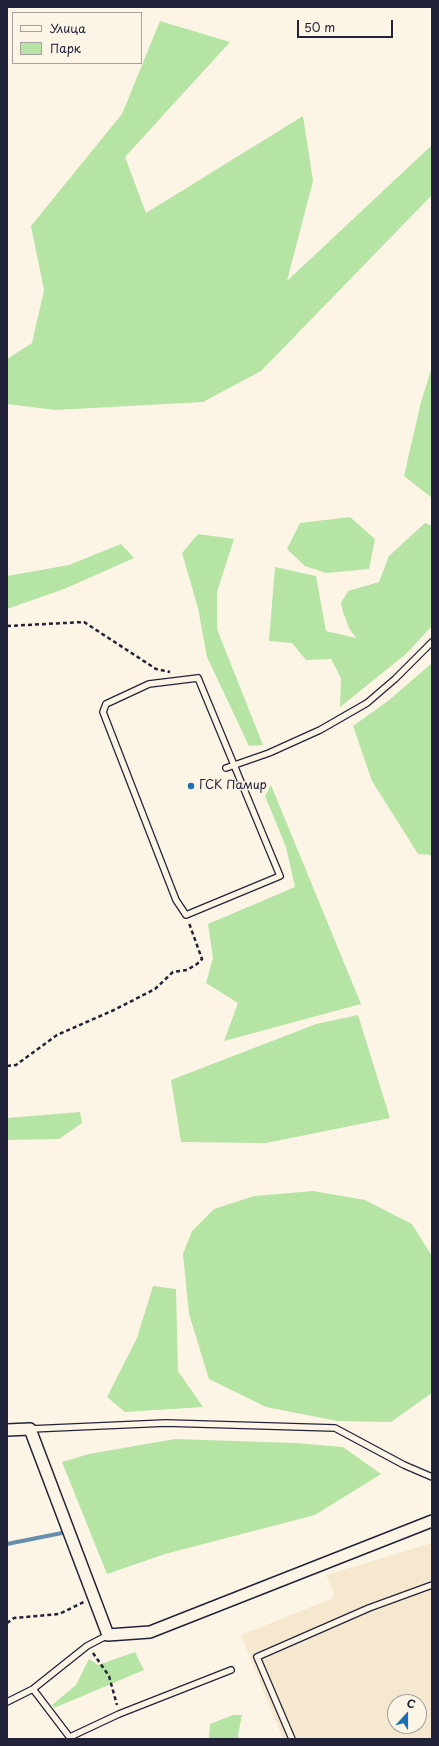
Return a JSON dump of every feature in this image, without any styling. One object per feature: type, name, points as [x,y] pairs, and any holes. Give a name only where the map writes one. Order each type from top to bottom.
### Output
[{"type":"street","points":[[7,1430],[30,1429],[94,1602],[108,1635],[150,1632],[432,1521]]},
{"type":"lane","points":[[226,768],[279,749],[320,730],[366,703],[395,679],[432,642]]},
{"type":"lane","points":[[198,678],[280,876],[186,915],[176,900],[103,712],[106,704],[149,684],[198,678]]},
{"type":"lane","points":[[30,1429],[166,1423],[334,1428],[432,1477]]},
{"type":"lane","points":[[292,1739],[257,1657],[369,1608],[432,1585]]},
{"type":"lane","points":[[7,1702],[33,1689],[87,1646],[108,1635]]},
{"type":"lane","points":[[33,1689],[71,1738],[119,1714],[231,1670]]},
{"type":"path","points":[[7,626],[84,622],[156,669],[178,673]]},
{"type":"path","points":[[7,1066],[16,1065],[57,1036],[114,1010],[155,989],[173,972],[187,970],[197,964],[202,959],[186,915]]},
{"type":"path","points":[[7,1623],[14,1618],[59,1614],[86,1600],[94,1602]]},
{"type":"path","points":[[87,1646],[101,1663],[109,1676],[119,1714]]},
{"type":"shaded area","points":[[432,1543],[432,1739],[283,1739],[241,1635],[333,1598],[334,1592],[326,1575]]},
{"type":"green space","points":[[160,21],[230,42],[125,157],[146,213],[303,116],[313,181],[287,281],[432,145],[432,195],[261,371],[203,402],[55,410],[7,404],[7,359],[32,343],[44,290],[31,226],[122,114]]},
{"type":"green space","points":[[432,367],[432,498],[404,476],[421,402]]},
{"type":"green space","points":[[350,517],[375,539],[369,569],[326,573],[305,566],[287,549],[300,523]]},
{"type":"green space","points":[[425,523],[432,526],[432,626],[406,654],[340,707],[341,678],[331,659],[306,660],[292,643],[269,641],[275,567],[316,576],[326,631],[356,638],[349,628],[341,603],[348,591],[379,582],[389,556]]},
{"type":"green space","points":[[198,534],[234,539],[217,592],[217,629],[263,745],[249,746],[207,657],[198,608],[182,553]]},
{"type":"green space","points":[[121,544],[134,558],[64,589],[7,609],[7,576],[69,565]]},
{"type":"green space","points":[[432,663],[432,855],[418,854],[372,781],[353,726],[388,701]]},
{"type":"green space","points":[[271,785],[361,1004],[224,1041],[238,1003],[206,983],[213,958],[208,924],[295,887],[286,847],[265,796]]},
{"type":"green space","points":[[358,1015],[390,1118],[266,1143],[181,1142],[171,1080],[316,1024]]},
{"type":"green space","points":[[80,1112],[82,1123],[59,1139],[7,1140],[7,1118]]},
{"type":"green space","points":[[313,1191],[365,1200],[412,1224],[432,1256],[432,1393],[391,1422],[337,1421],[266,1407],[209,1379],[189,1314],[183,1254],[192,1231],[214,1209],[254,1196]]},
{"type":"green space","points":[[153,1286],[176,1289],[178,1371],[203,1407],[125,1412],[107,1397],[137,1338]]},
{"type":"green space","points":[[175,1439],[295,1443],[343,1447],[381,1474],[315,1515],[165,1554],[107,1574],[62,1462],[89,1454]]},
{"type":"green space","points":[[135,1652],[144,1670],[54,1708],[52,1705],[76,1685],[89,1659],[98,1665]]},
{"type":"green space","points":[[233,1715],[242,1715],[238,1735],[239,1739],[209,1739],[210,1724]]},
{"type":"waterway","points":[[7,1544],[62,1533]]},
{"type":"place","name":"ГСК Памир","points":[[191,786]]}]
